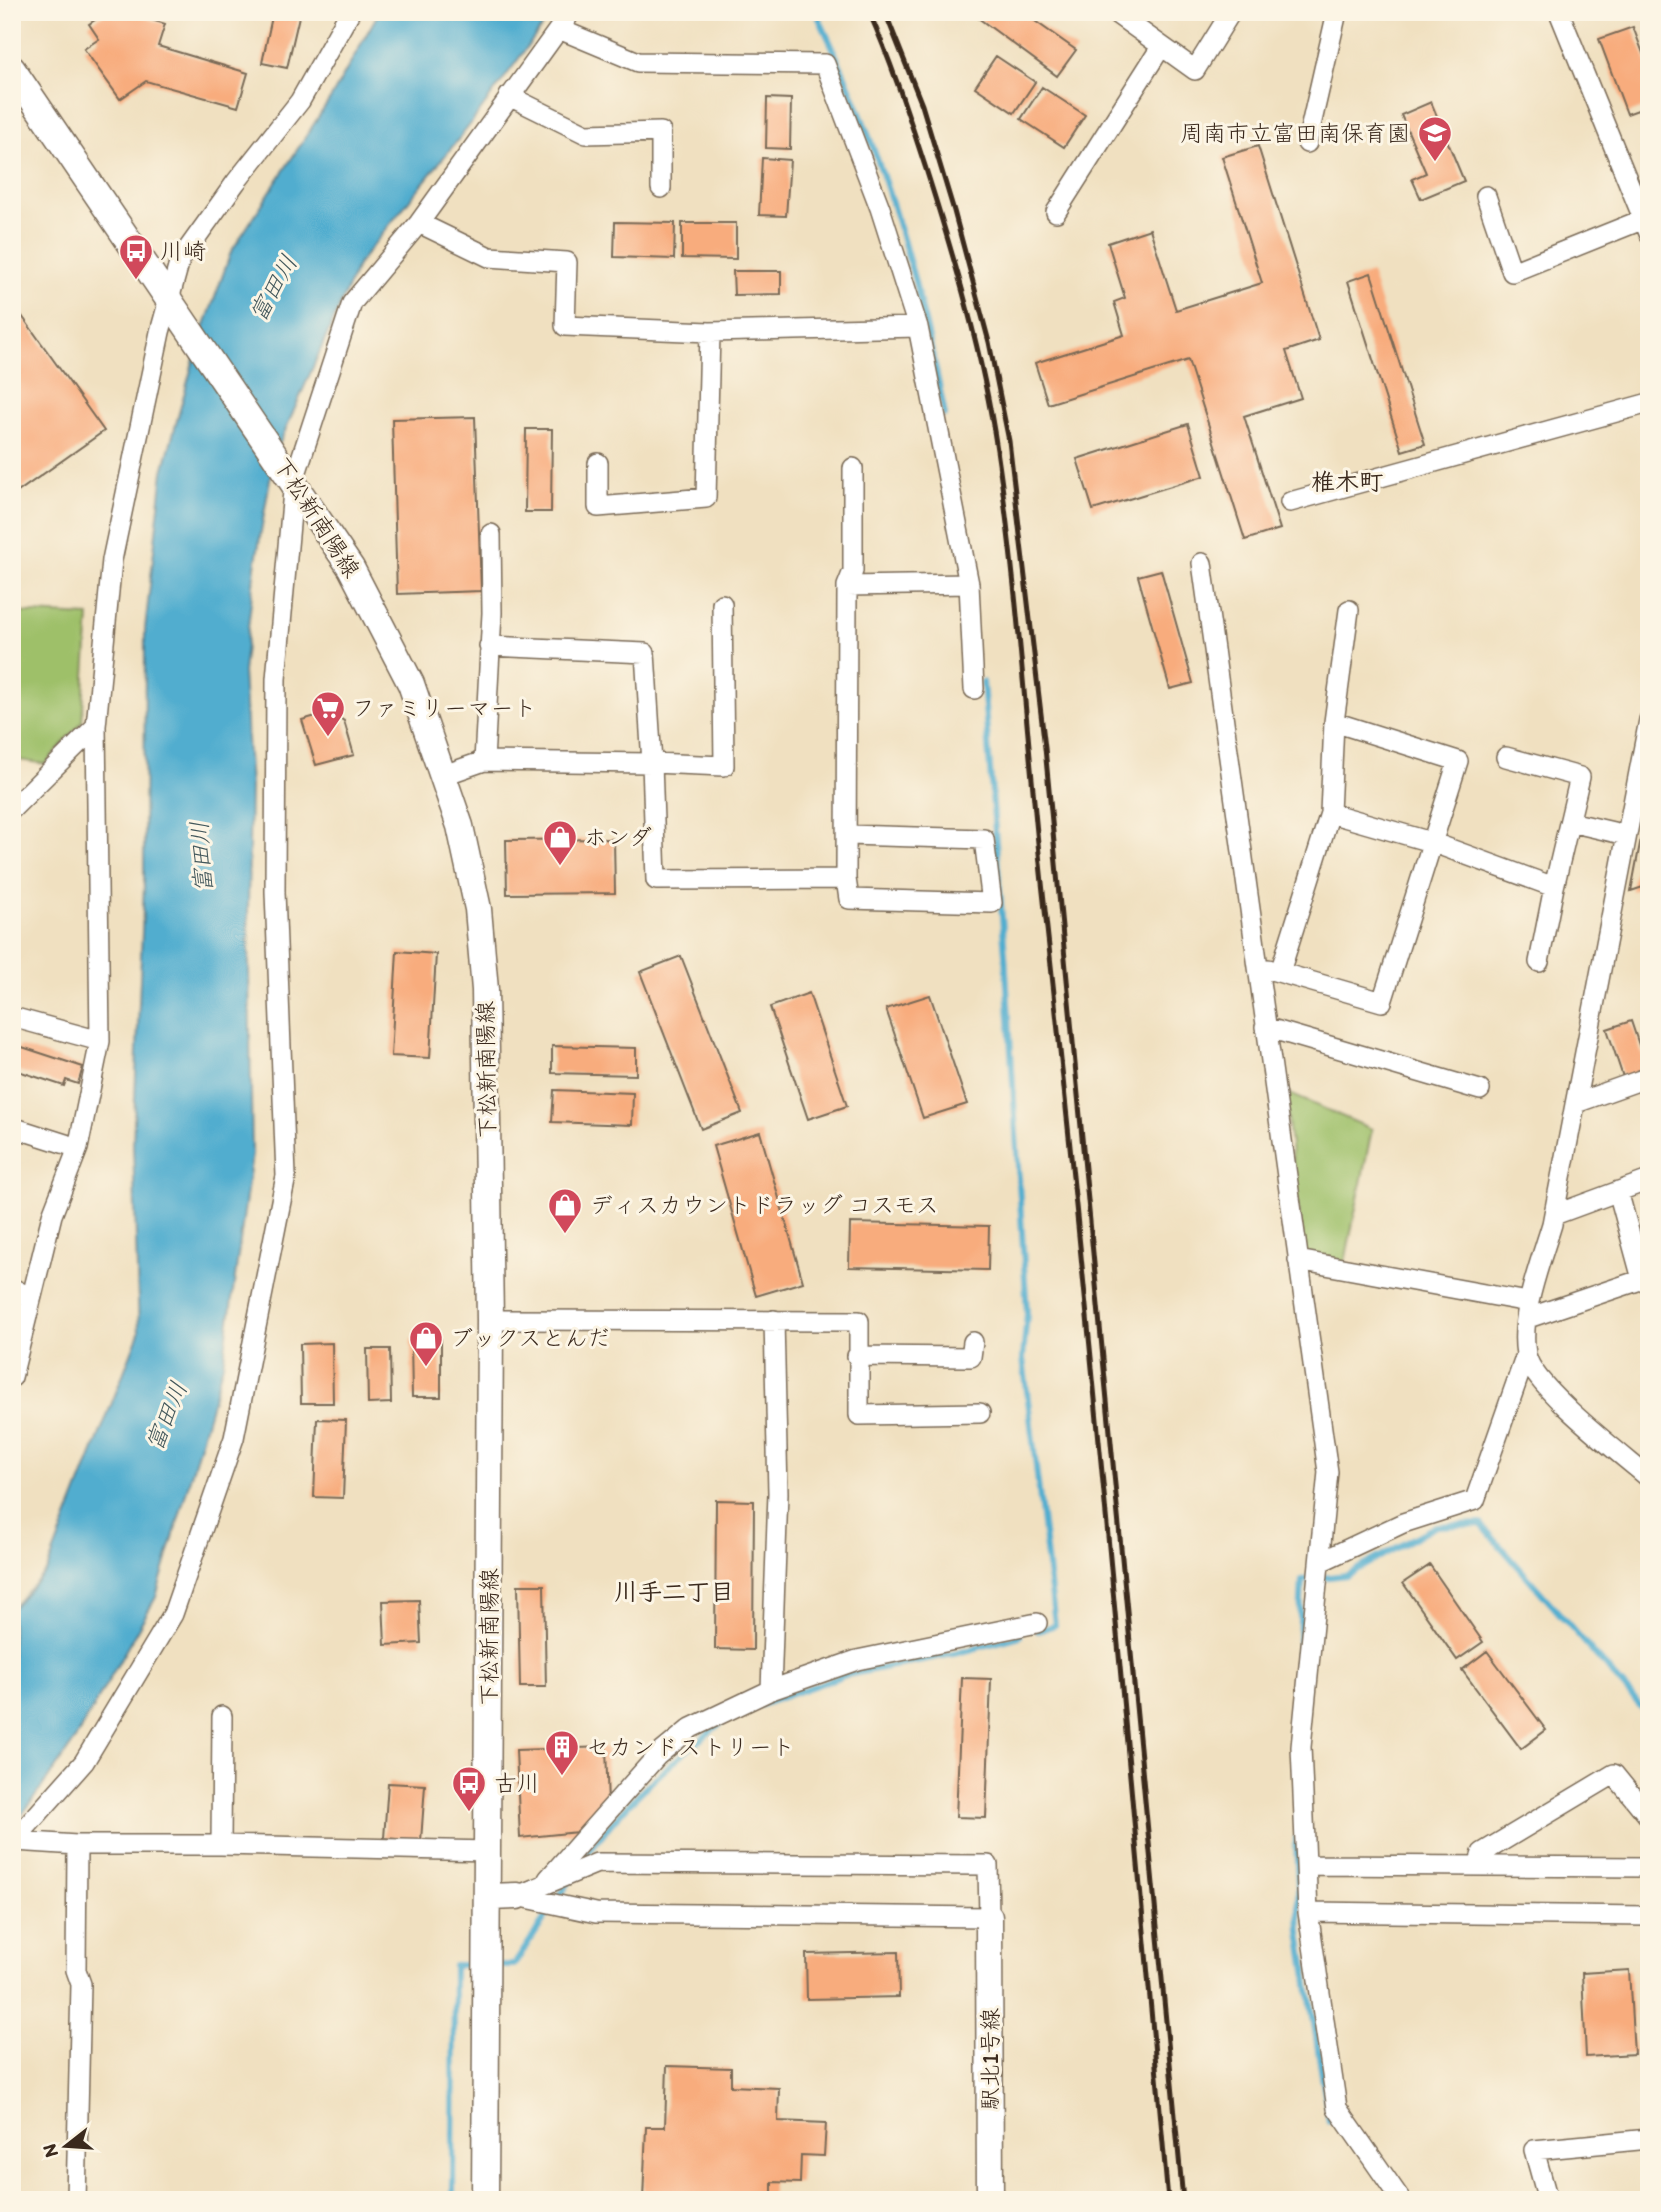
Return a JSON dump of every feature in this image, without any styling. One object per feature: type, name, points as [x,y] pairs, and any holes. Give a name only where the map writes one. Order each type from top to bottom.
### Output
[{"type":"main road","name":"下松新南陽線","points":[[12,69],[288,471],[351,568],[385,628],[411,684],[460,826],[478,909],[485,989],[490,1320],[489,1897],[485,2200]]},
{"type":"main road","points":[[489,1897],[517,1896]]},
{"type":"main road","name":"駅北1号線","points":[[989,1917],[990,2200]]},
{"type":"street","points":[[12,1377],[23,1345],[31,1298],[52,1215],[78,1148],[100,1041],[96,726],[112,560],[160,332],[177,308],[180,260],[236,181],[300,101],[350,12]]},
{"type":"street","points":[[14,1842],[84,1762],[173,1614],[234,1438],[286,1176],[275,892],[276,679],[288,471],[352,303],[419,223],[570,12]]},
{"type":"street","points":[[1114,12],[1195,70],[1231,12]]},
{"type":"street","points":[[1307,143],[1337,12]]},
{"type":"street","points":[[1486,196],[1513,272],[1646,226],[1559,12]]},
{"type":"street","points":[[559,29],[638,62],[825,64],[880,208],[918,327],[969,584],[974,689]]},
{"type":"street","points":[[1055,212],[1161,47]]},
{"type":"street","points":[[509,96],[586,134],[661,132],[661,188]]},
{"type":"street","points":[[419,223],[489,257],[567,262],[565,326],[710,332],[918,327]]},
{"type":"street","points":[[598,463],[598,507],[705,498],[710,332]]},
{"type":"street","points":[[1290,502],[1649,403]]},
{"type":"street","points":[[848,835],[984,839],[992,903],[849,899],[846,879],[847,586],[852,571],[853,468]]},
{"type":"street","points":[[484,761],[491,534]]},
{"type":"street","points":[[1202,563],[1328,1472],[1301,1747],[1308,1912],[1338,2108],[1401,2200]]},
{"type":"street","points":[[847,586],[969,584]]},
{"type":"street","points":[[444,775],[484,761],[724,766],[722,604]]},
{"type":"street","points":[[1280,972],[1330,813],[1334,722],[1349,610]]},
{"type":"street","points":[[489,646],[645,653],[656,880],[846,879]]},
{"type":"street","points":[[1320,1562],[1403,1523],[1475,1500],[1526,1354],[1528,1310],[1554,1215],[1649,720]]},
{"type":"street","points":[[1257,966],[1382,1002],[1458,761],[1334,722]]},
{"type":"street","points":[[12,809],[96,726]]},
{"type":"street","points":[[1506,757],[1580,777],[1539,962]]},
{"type":"street","points":[[1330,813],[1431,842],[1554,887]]},
{"type":"street","points":[[1570,822],[1626,835]]},
{"type":"street","points":[[12,1017],[100,1041]]},
{"type":"street","points":[[1265,1027],[1480,1090]]},
{"type":"street","points":[[1576,1102],[1649,1077]]},
{"type":"street","points":[[12,1127],[78,1148]]},
{"type":"street","points":[[1554,1215],[1649,1180]]},
{"type":"street","points":[[1298,1260],[1528,1310],[1645,1278],[1618,1191]]},
{"type":"street","points":[[12,1288],[31,1298]]},
{"type":"street","points":[[490,1320],[859,1321],[859,1415],[980,1413]]},
{"type":"street","points":[[771,1690],[778,1493],[774,1320]]},
{"type":"street","points":[[857,1356],[971,1357],[973,1342]]},
{"type":"street","points":[[1526,1354],[1540,1382],[1649,1478]]},
{"type":"street","points":[[545,1882],[657,1756],[691,1728],[771,1690],[857,1660],[1037,1623]]},
{"type":"street","points":[[222,1716],[222,1845]]},
{"type":"street","points":[[1478,1866],[1482,1853],[1614,1774],[1649,1817]]},
{"type":"street","points":[[14,1842],[77,1846],[222,1845],[489,1851]]},
{"type":"street","points":[[76,2200],[81,1984],[76,1970],[77,1846]]},
{"type":"street","points":[[597,1863],[988,1865],[989,1917],[596,1913],[517,1896],[545,1882],[597,1863]]},
{"type":"street","points":[[1307,1866],[1649,1867]]},
{"type":"street","points":[[1308,1912],[1649,1916]]},
{"type":"street","points":[[1548,2200],[1534,2150],[1649,2139]]},
{"type":"green space","points":[[12,612],[89,616],[82,722],[45,764],[12,759]]},
{"type":"green space","points":[[1285,1092],[1372,1129],[1345,1262],[1303,1254]]},
{"type":"water","name":"富田川","points":[[379,12],[553,12],[469,126],[358,264],[274,456],[255,567],[243,672],[250,787],[248,910],[252,1154],[223,1364],[156,1597],[73,1743],[12,1829],[12,1609],[47,1570],[139,1333],[133,1145],[144,885],[145,629],[163,471],[197,348],[231,252],[332,96]]},
{"type":"building","points":[[107,12],[126,12],[165,24],[158,46],[248,73],[238,107],[146,81],[120,99],[84,49],[99,39],[89,24]]},
{"type":"building","points":[[273,12],[300,12],[287,68],[262,63]]},
{"type":"building","points":[[970,12],[1022,12],[1076,50],[1057,76]]},
{"type":"building","points":[[1633,27],[1649,69],[1649,106],[1627,114],[1599,39]]},
{"type":"building","points":[[996,56],[1035,82],[1014,113],[975,87]]},
{"type":"building","points":[[1042,87],[1085,115],[1064,147],[1021,119]]},
{"type":"building","points":[[767,98],[791,99],[790,149],[766,148]]},
{"type":"building","points":[[1431,102],[1464,181],[1421,199],[1412,179],[1426,173],[1401,115]]},
{"type":"building","points":[[1258,146],[1319,340],[1286,351],[1301,398],[1244,416],[1280,529],[1245,540],[1188,360],[1048,404],[1035,363],[1124,335],[1114,302],[1125,298],[1108,243],[1150,229],[1176,310],[1262,283],[1222,157]]},
{"type":"building","points":[[762,158],[790,160],[786,216],[759,215]]},
{"type":"building","points":[[615,222],[675,223],[674,259],[614,257]]},
{"type":"building","points":[[682,223],[736,223],[736,259],[682,258]]},
{"type":"building","points":[[733,271],[781,271],[781,294],[734,295]]},
{"type":"building","points":[[1371,273],[1425,444],[1402,451],[1348,281]]},
{"type":"building","points":[[12,302],[104,431],[12,496]]},
{"type":"building","points":[[475,417],[481,591],[397,594],[392,419]]},
{"type":"building","points":[[1188,424],[1204,476],[1093,510],[1077,459]]},
{"type":"building","points":[[526,429],[552,429],[551,512],[525,512]]},
{"type":"building","points":[[1161,570],[1193,683],[1170,689],[1138,576]]},
{"type":"building","name":"ファミリーマート","points":[[330,712],[344,721],[354,755],[316,765],[302,720]]},
{"type":"building","points":[[1642,833],[1649,835],[1649,885],[1631,891]]},
{"type":"building","name":"ホンダ","points":[[614,839],[615,893],[507,894],[506,840]]},
{"type":"building","points":[[397,951],[436,954],[430,1058],[391,1056]]},
{"type":"building","points":[[681,956],[742,1113],[701,1129],[640,972]]},
{"type":"building","points":[[809,993],[847,1106],[808,1119],[770,1007]]},
{"type":"building","points":[[930,995],[967,1104],[923,1118],[886,1009]]},
{"type":"building","points":[[1631,1021],[1647,1069],[1623,1077],[1607,1029]]},
{"type":"building","points":[[19,1046],[83,1067],[78,1084],[66,1080],[64,1086],[12,1069],[12,1054],[16,1055]]},
{"type":"building","points":[[552,1046],[636,1048],[636,1075],[552,1073]]},
{"type":"building","points":[[554,1090],[633,1093],[632,1125],[552,1122]]},
{"type":"building","points":[[760,1132],[803,1282],[756,1296],[713,1146]]},
{"type":"building","points":[[850,1223],[989,1226],[988,1270],[849,1267]]},
{"type":"building","name":"ブックスとんだ","points":[[411,1339],[441,1339],[441,1397],[412,1397]]},
{"type":"building","points":[[332,1343],[333,1403],[301,1403],[300,1344]]},
{"type":"building","points":[[367,1349],[390,1349],[391,1403],[368,1404]]},
{"type":"building","points":[[317,1419],[346,1420],[343,1498],[314,1497]]},
{"type":"building","points":[[716,1500],[754,1501],[753,1650],[715,1649]]},
{"type":"building","points":[[1430,1565],[1483,1642],[1457,1660],[1403,1583]]},
{"type":"building","points":[[518,1585],[544,1585],[546,1687],[520,1687]]},
{"type":"building","points":[[419,1600],[421,1643],[385,1645],[383,1601]]},
{"type":"building","points":[[1487,1651],[1546,1730],[1521,1749],[1462,1670]]},
{"type":"building","points":[[962,1678],[991,1679],[986,1818],[956,1817]]},
{"type":"building","name":"セカンドストリート","points":[[606,1747],[608,1805],[587,1831],[520,1838],[516,1750]]},
{"type":"building","points":[[388,1783],[425,1785],[421,1841],[384,1838]]},
{"type":"building","points":[[898,1952],[899,1997],[807,1999],[806,1954]]},
{"type":"building","points":[[1629,1970],[1634,2054],[1586,2057],[1582,1973]]},
{"type":"building","points":[[667,2066],[731,2068],[731,2086],[779,2088],[778,2121],[826,2123],[824,2156],[801,2155],[800,2183],[772,2182],[772,2200],[643,2200],[646,2127],[665,2127]]},
{"type":"waterway","points":[[816,12],[859,109],[894,209],[923,312],[945,415]]},
{"type":"waterway","points":[[983,682],[1005,954],[1027,1313],[1023,1358],[1055,1625],[1038,1631]]},
{"type":"waterway","points":[[1295,1722],[1302,1580],[1347,1575],[1436,1526],[1481,1524],[1649,1716]]},
{"type":"waterway","points":[[761,1705],[842,1676],[958,1653],[1020,1636]]},
{"type":"waterway","points":[[582,1862],[629,1804],[722,1722]]},
{"type":"waterway","points":[[1296,1838],[1300,1932],[1329,2121]]},
{"type":"waterway","points":[[494,1965],[514,1965],[571,1879]]},
{"type":"waterway","points":[[453,2200],[454,1965],[480,1965]]},
{"type":"railway","points":[[869,12],[907,110],[958,273],[984,379],[1005,505],[1093,1382],[1168,2200]]},
{"type":"railway","points":[[885,12],[922,105],[954,211],[989,342],[1009,441],[1045,748],[1183,2200]]},
{"type":"place","name":"周南市立富田南保育園","points":[[1435,163]]},
{"type":"place","name":"川崎","points":[[136,281]]},
{"type":"place","name":"ファミリーマート","points":[[328,738]]},
{"type":"place","name":"ホンダ","points":[[560,867]]},
{"type":"place","name":"ディスカウントドラッグ コスモス","points":[[565,1235]]},
{"type":"place","name":"ブックスとんだ","points":[[426,1368]]},
{"type":"place","name":"セカンドストリート","points":[[562,1777]]},
{"type":"place","name":"古川","points":[[469,1813]]},
{"type":"district","name":"椎木町","points":[[1347,481]]},
{"type":"district","name":"川手二丁目","points":[[674,1591]]}]
